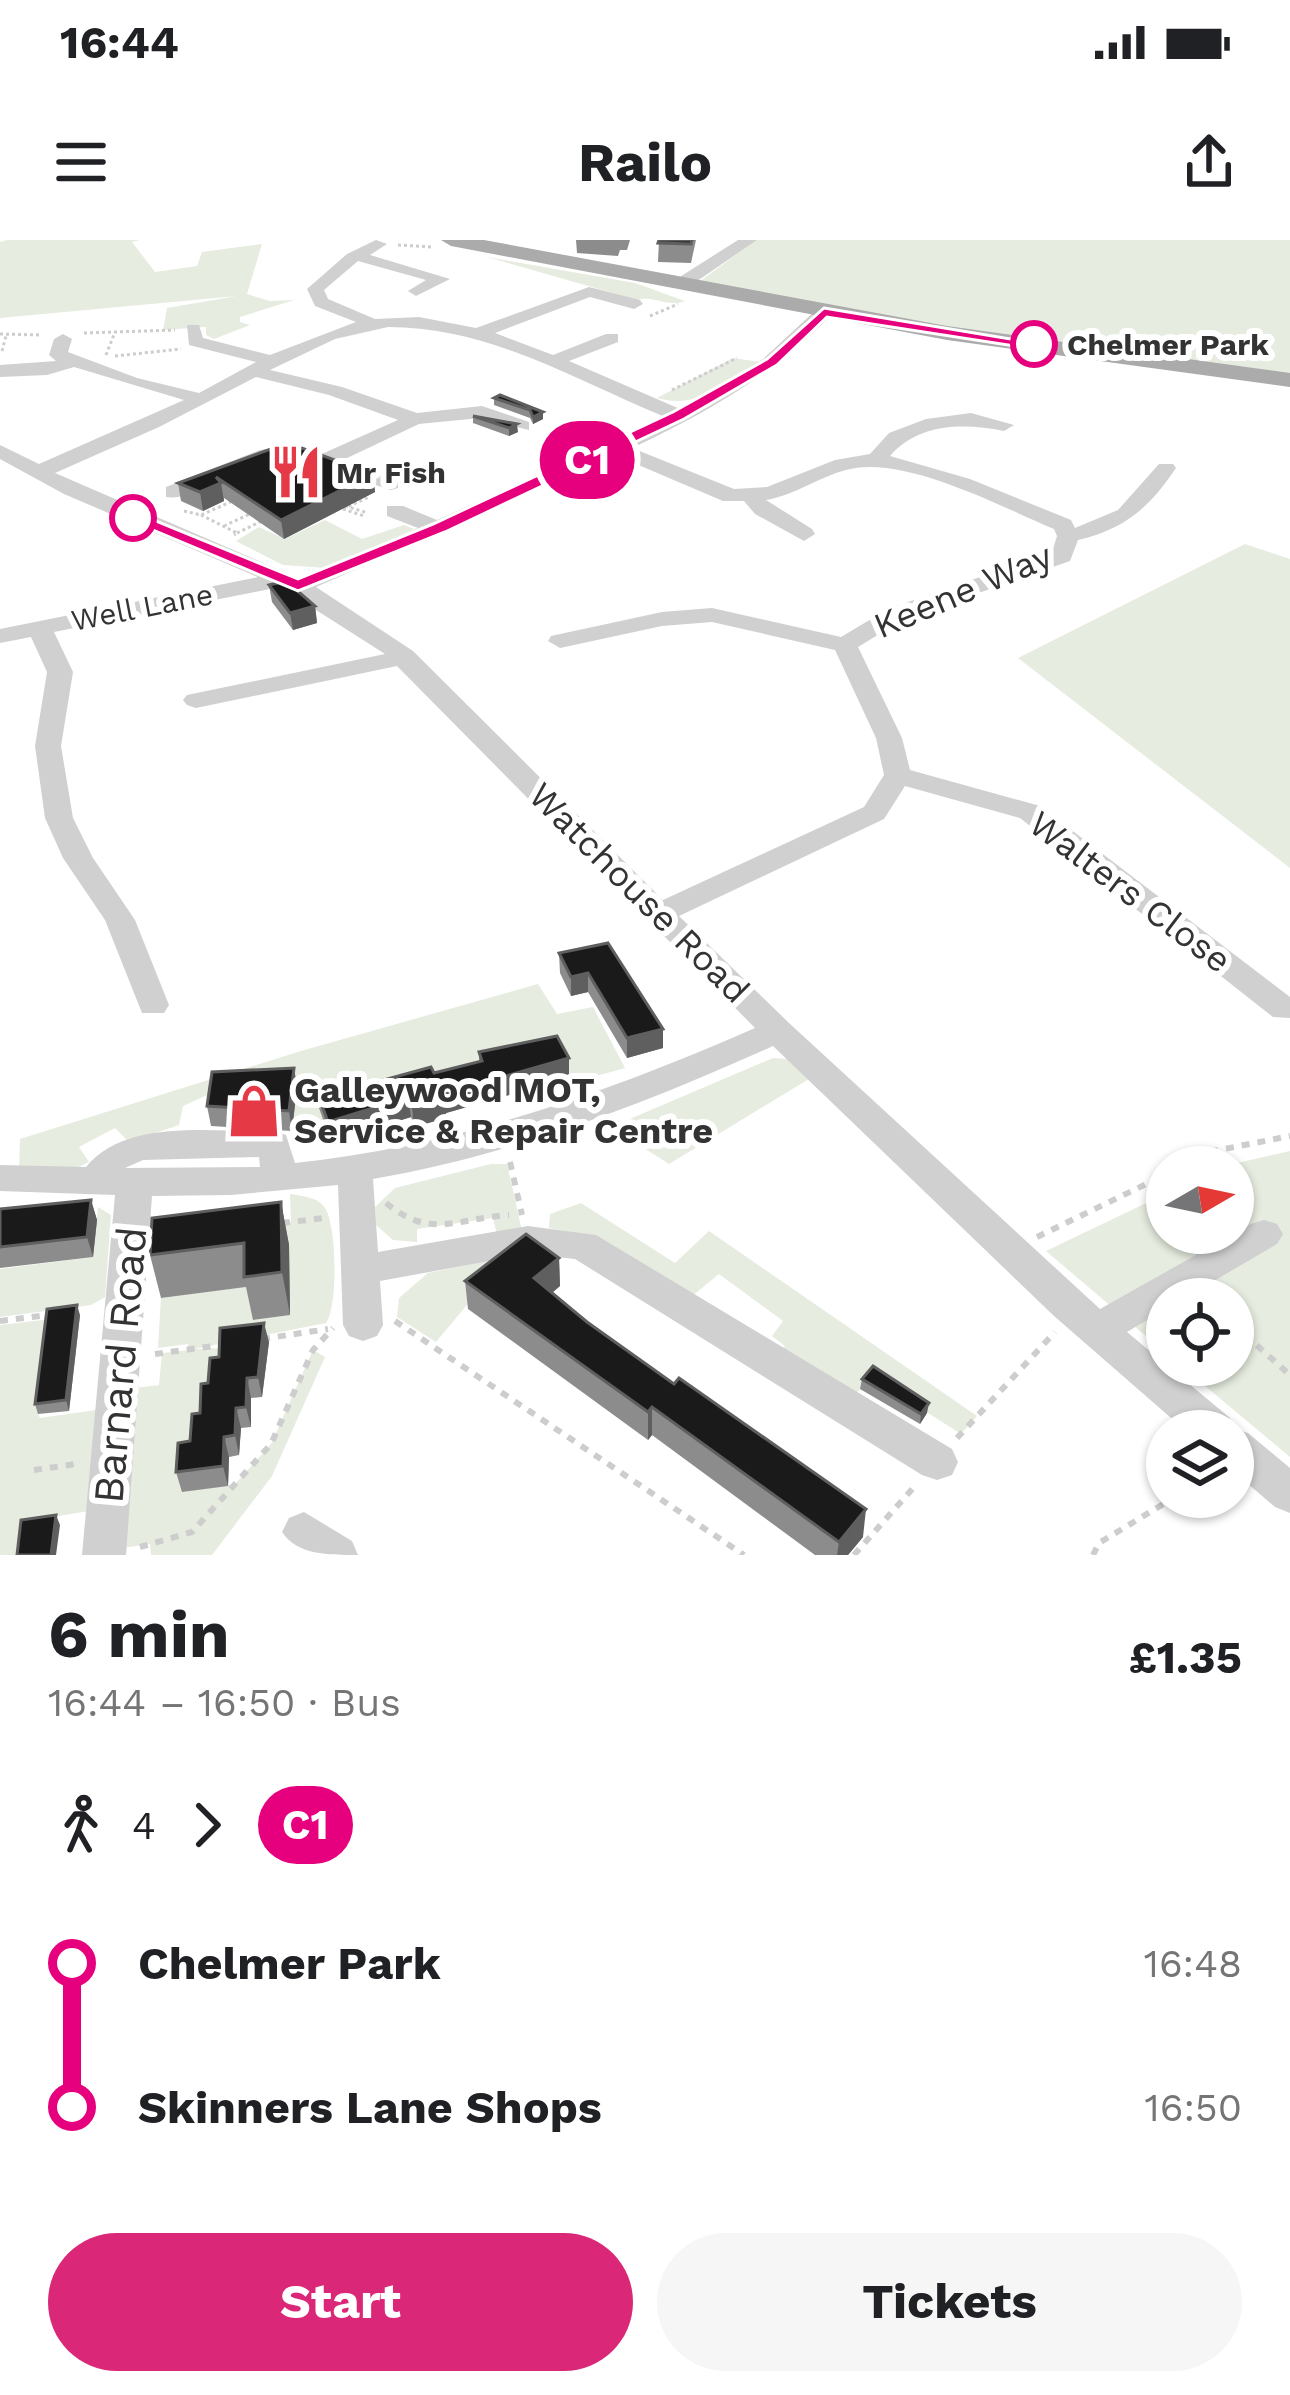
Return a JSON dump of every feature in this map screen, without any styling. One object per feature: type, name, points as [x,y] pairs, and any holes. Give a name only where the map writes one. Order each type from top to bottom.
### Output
[{"type":"main road","points":[[451,240],[684,292],[1290,380]]},
{"type":"street","points":[[684,292],[748,240]]},
{"type":"street","points":[[379,244],[356,256],[316,289],[321,302],[368,321],[422,322],[476,334],[678,416]]},
{"type":"street","points":[[356,256],[442,279],[416,291]]},
{"type":"street","points":[[476,334],[589,292],[634,304]]},
{"type":"street","name":"Well Lane","points":[[0,636],[291,583],[439,528],[678,416],[769,364],[824,312]]},
{"type":"street","points":[[38,472],[368,321]]},
{"type":"street","points":[[194,338],[272,361]]},
{"type":"street","points":[[548,363],[612,338]]},
{"type":"street","points":[[0,371],[47,369],[71,345],[202,399]]},
{"type":"street","points":[[252,371],[334,391],[416,419]]},
{"type":"street","points":[[329,459],[416,419],[482,412],[522,425]]},
{"type":"street","name":"Keene Way","points":[[876,459],[896,437],[926,425],[971,419],[1004,425]]},
{"type":"street","name":"Keene Way","points":[[614,448],[731,496],[771,493],[842,464],[876,459],[963,483],[1063,525],[1068,536],[1062,556],[896,614],[845,645],[889,738],[898,775]]},
{"type":"street","name":"Watchouse Road","points":[[0,451],[131,517],[291,583],[364,625],[404,656],[777,1031],[1083,1318],[1190,1410]]},
{"type":"street","points":[[179,501],[259,454],[292,451],[329,459],[391,484]]},
{"type":"street","name":"Keene Way","points":[[1068,536],[1109,527],[1148,500],[1166,468]]},
{"type":"street","name":"Keene Way","points":[[749,494],[763,509],[804,534]]},
{"type":"street","points":[[395,511],[439,528]]},
{"type":"street","points":[[560,641],[662,619],[712,615],[845,645]]},
{"type":"street","points":[[39,627],[61,680],[48,746],[59,818],[78,858],[116,911],[153,1005]]},
{"type":"street","points":[[196,700],[260,683],[342,674],[404,656]]},
{"type":"street","points":[[658,914],[874,813],[898,775]]},
{"type":"street","name":"Walters Close","points":[[898,775],[1030,812],[1284,1009]]},
{"type":"street","name":"Barnard Road","points":[[104,1552],[120,1359],[115,1156],[142,1147],[274,1144],[280,1178],[346,1195],[587,1110],[777,1031]]},
{"type":"street","name":"Barnard Road","points":[[0,1178],[116,1179]]},
{"type":"street","points":[[345,1327],[361,1270],[346,1195]]},
{"type":"street","points":[[361,1270],[525,1228],[583,1246],[937,1462]]},
{"type":"street","points":[[1083,1318],[1264,1234]]},
{"type":"street","points":[[1254,1464],[1290,1494]]},
{"type":"path","points":[[634,304],[619,309],[647,317],[684,292]]},
{"type":"path","points":[[115,332],[106,356],[170,353]]},
{"type":"path","points":[[71,345],[87,333]]},
{"type":"path","points":[[0,334],[71,345],[87,333],[194,338]]},
{"type":"path","points":[[97,344],[110,343]]},
{"type":"path","points":[[646,403],[734,358],[769,364]]},
{"type":"path","points":[[179,501],[201,515],[247,494]]},
{"type":"path","points":[[336,502],[366,514]]},
{"type":"path","points":[[224,526],[255,511]]},
{"type":"path","points":[[237,533],[272,517]]},
{"type":"path","points":[[1239,1146],[1290,1136]]},
{"type":"path","points":[[510,1162],[525,1228]]},
{"type":"path","points":[[1011,1251],[1146,1184]]},
{"type":"path","points":[[268,1224],[346,1195],[377,1195],[407,1223],[428,1227],[493,1214],[525,1228]]},
{"type":"path","points":[[0,1321],[62,1314]]},
{"type":"path","points":[[854,1555],[1070,1316],[1083,1318]]},
{"type":"path","points":[[254,1340],[393,1320],[744,1555]]},
{"type":"path","name":"Barnard Road","points":[[104,1552],[192,1532],[271,1444],[314,1350],[345,1327]]},
{"type":"path","points":[[120,1359],[236,1343]]},
{"type":"path","points":[[1254,1343],[1290,1375]]},
{"type":"path","points":[[34,1469],[112,1458]]},
{"type":"path","points":[[1093,1555],[1099,1543],[1146,1515]]},
{"type":"shaded area","points":[[140,240],[132,242],[155,272],[197,266],[202,252],[262,244],[247,294],[270,301],[294,300],[240,317],[240,322],[250,325],[214,339],[206,335],[206,327],[163,330],[167,308],[237,296],[0,318],[0,242]]},
{"type":"shaded area","name":"Chelmer Park","points":[[756,240],[1290,240],[1290,376],[948,329],[699,282]]},
{"type":"shaded area","points":[[487,257],[635,283],[685,301],[637,300]]},
{"type":"shaded area","points":[[733,358],[760,362],[699,397],[657,398]]},
{"type":"shaded area","points":[[325,520],[362,539],[404,525],[414,529],[326,568],[283,565],[236,541],[259,527],[285,539]]},
{"type":"shaded area","points":[[1245,544],[1290,559],[1290,868],[1018,658]]},
{"type":"shaded area","points":[[538,984],[557,1014],[593,1007],[625,1068],[571,1083],[569,1078],[320,1109],[324,1121],[292,1131],[296,1087],[216,1091],[183,1106],[179,1125],[129,1142],[115,1128],[79,1147],[89,1162],[74,1169],[19,1172],[20,1139],[301,1051]]},
{"type":"shaded area","points":[[773,1058],[788,1059],[814,1076],[669,1164],[611,1127]]},
{"type":"shaded area","points":[[1290,1151],[1290,1457],[1254,1427],[1254,1410],[1234,1410],[1205,1386],[1254,1386],[1254,1278],[1146,1278],[1146,1336],[1046,1251],[1146,1203],[1146,1254],[1254,1254],[1254,1159]]},
{"type":"shaded area","points":[[507,1164],[522,1231],[497,1235],[493,1218],[417,1229],[417,1242],[393,1240],[376,1225],[375,1207],[395,1188]]},
{"type":"shaded area","points":[[290,1194],[318,1201],[329,1217],[334,1266],[330,1314],[326,1323],[194,1349],[224,1348],[182,1492],[235,1484],[271,1444],[313,1350],[325,1357],[272,1476],[212,1555],[151,1555],[150,1544],[115,1549],[127,1389],[159,1385],[162,1353],[189,1350],[188,1344],[158,1348],[161,1298],[253,1286],[290,1315],[220,1229],[291,1222]]},
{"type":"shaded area","points":[[581,1203],[675,1263],[709,1231],[977,1416],[961,1434],[872,1377],[844,1406],[769,1361],[785,1346],[772,1336],[783,1321],[719,1274],[686,1301],[580,1234],[549,1228],[550,1214]]},
{"type":"shaded area","points":[[98,1207],[111,1215],[105,1297],[91,1305],[0,1317],[0,1269],[93,1257]]},
{"type":"shaded area","points":[[507,1257],[436,1342],[397,1317],[399,1298],[428,1273]]},
{"type":"shaded area","points":[[51,1319],[38,1414],[40,1418],[96,1410],[89,1511],[28,1521],[22,1555],[0,1555],[0,1325]]},
{"type":"building","points":[[659,240],[692,240],[691,244]]},
{"type":"building","points":[[500,395],[543,412],[533,417],[530,410],[494,398]]},
{"type":"building","points":[[473,416],[517,424],[509,428]]},
{"type":"building","points":[[276,447],[289,452],[302,448],[373,474],[281,520],[216,477],[221,483],[200,492],[178,483]]},
{"type":"building","points":[[286,581],[315,606],[290,613],[269,585]]},
{"type":"building","points":[[608,943],[663,1029],[627,1038],[588,973],[571,977],[559,953]]},
{"type":"building","points":[[557,1036],[569,1058],[412,1107],[408,1097],[328,1122],[316,1089],[349,1080],[351,1089],[431,1067],[434,1073],[482,1061],[479,1052]]},
{"type":"building","points":[[294,1068],[289,1111],[207,1106],[212,1072]]},
{"type":"building","points":[[91,1200],[87,1237],[0,1247],[0,1209]]},
{"type":"building","points":[[281,1202],[282,1272],[244,1277],[244,1243],[150,1255],[152,1218]]},
{"type":"building","points":[[526,1234],[559,1258],[534,1278],[587,1322],[674,1384],[679,1378],[866,1509],[839,1542],[652,1407],[648,1412],[465,1281]]},
{"type":"building","points":[[77,1305],[66,1400],[35,1404],[47,1309]]},
{"type":"building","points":[[264,1323],[258,1377],[247,1378],[246,1407],[236,1408],[235,1435],[224,1437],[223,1466],[176,1472],[178,1443],[190,1441],[192,1414],[200,1413],[201,1384],[208,1383],[210,1358],[219,1357],[220,1328]]},
{"type":"building","points":[[873,1366],[929,1403],[921,1414],[862,1379]]},
{"type":"building","points":[[56,1515],[51,1555],[17,1555],[21,1520]]},
{"type":"bus line","name":"C1","points":[[133,518],[298,586],[439,528],[678,416],[772,362],[824,312],[1034,344]]},
{"type":"place","name":"Chelmer Park","points":[[1034,344]]},
{"type":"place","name":"Mr Fish","points":[[296,472]]},
{"type":"place","name":"Galleywood MOT, Service & Repair Centre","points":[[254,1111]]}]
